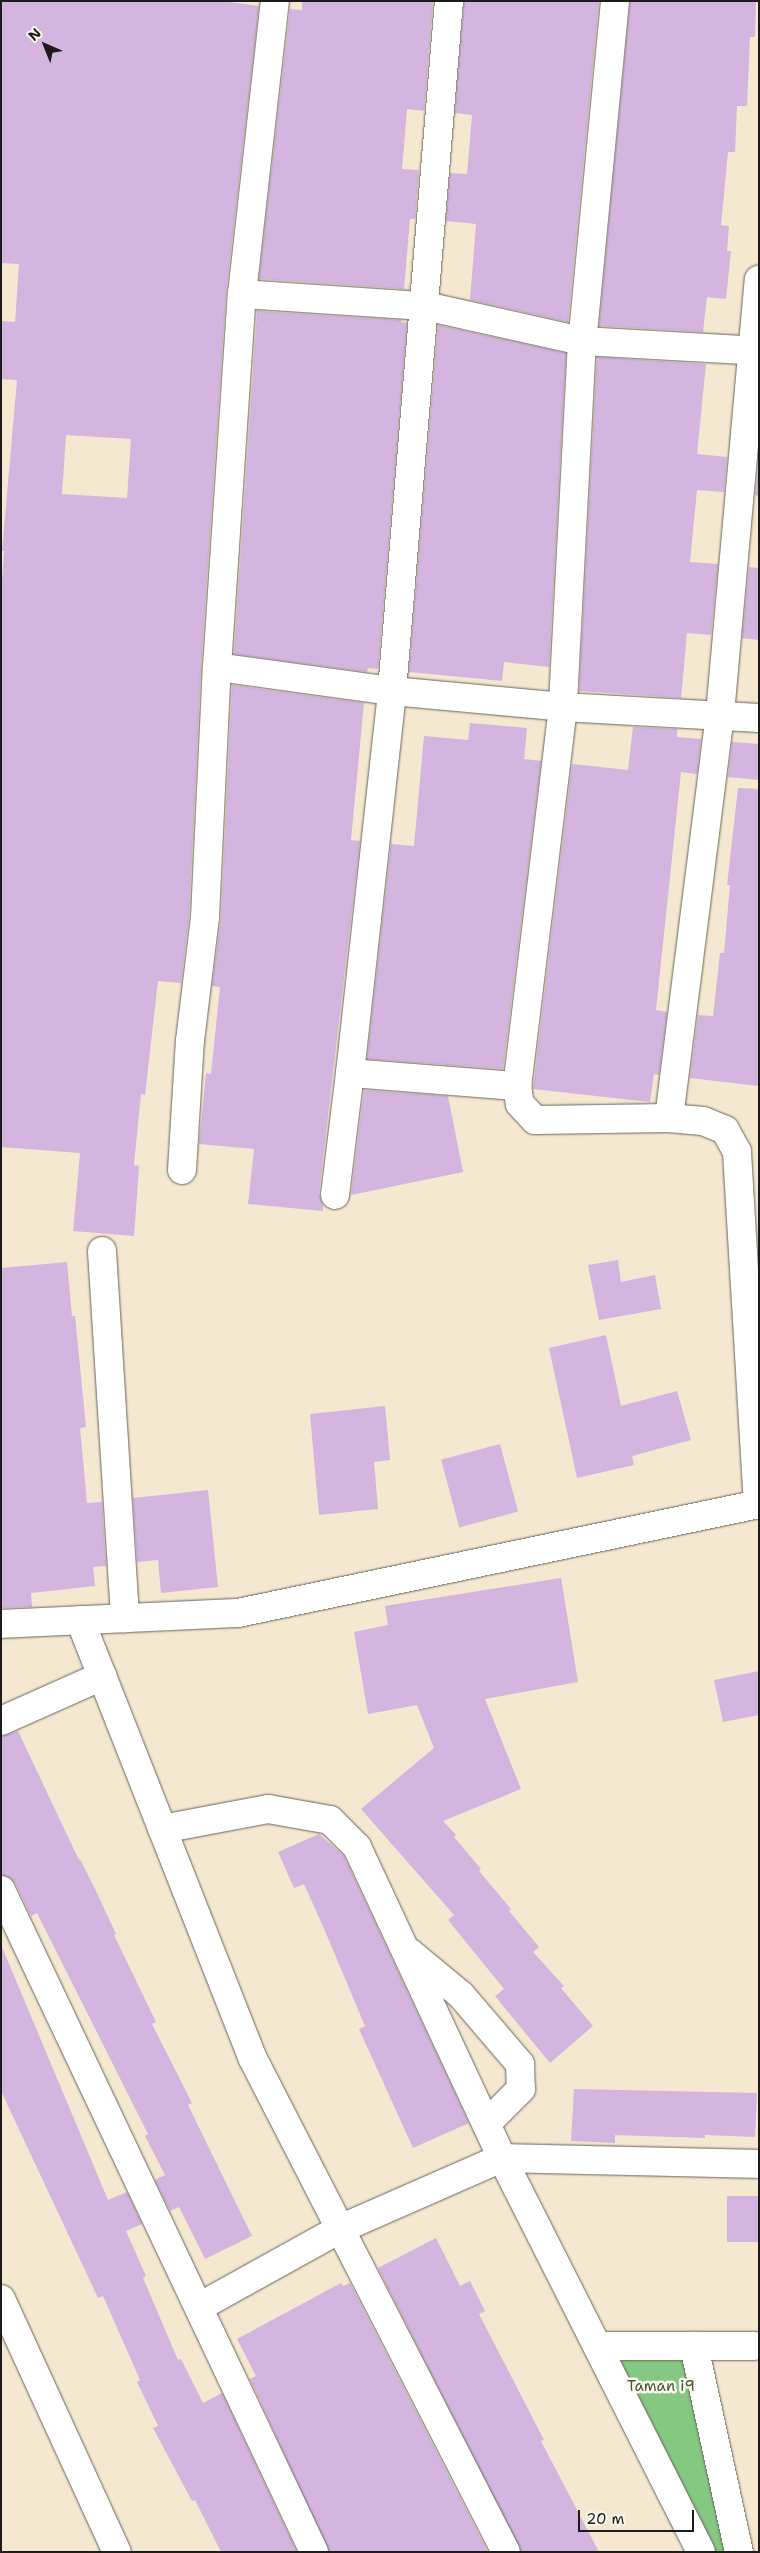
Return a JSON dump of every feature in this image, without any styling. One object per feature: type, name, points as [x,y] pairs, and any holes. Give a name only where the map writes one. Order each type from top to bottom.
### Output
[{"type":"street","points":[[182,1170],[190,1041],[205,917],[217,668],[242,294],[275,1]]},
{"type":"street","points":[[335,1195],[392,690],[449,1]]},
{"type":"street","points":[[1,1624],[238,1613],[759,1504],[738,1152],[725,1130],[703,1120],[669,1118],[535,1120],[520,1104],[517,1086],[564,707],[582,341],[615,1]]},
{"type":"street","points":[[669,1118],[720,714],[756,351],[759,280]]},
{"type":"street","points":[[242,294],[424,306],[582,341],[756,351]]},
{"type":"street","points":[[217,668],[392,690],[564,707],[720,714],[759,718]]},
{"type":"street","points":[[350,1073],[517,1086]]},
{"type":"street","points":[[102,1251],[125,1618]]},
{"type":"street","points":[[80,1620],[252,2057],[506,2552]]},
{"type":"street","points":[[1,1721],[102,1676]]},
{"type":"street","points":[[162,1830],[268,1809],[330,1820],[357,1847],[502,2158],[701,2552]]},
{"type":"street","points":[[1,1890],[314,2552]]},
{"type":"street","points":[[404,1948],[461,1995],[520,2064],[521,2089],[486,2124]]},
{"type":"street","points":[[199,2308],[340,2229],[502,2158],[759,2164]]},
{"type":"street","points":[[1,2299],[117,2552]]},
{"type":"street","points":[[597,2346],[754,2346]]},
{"type":"street","points":[[694,2346],[739,2552]]},
{"type":"green space","name":"Taman i9","points":[[684,2358],[727,2552],[713,2552],[615,2359]]},
{"type":"building","points":[[1,1],[221,1],[259,6],[226,293],[201,666],[189,916],[181,983],[158,981],[145,1095],[141,1094],[134,1165],[139,1166],[134,1236],[73,1231],[80,1153],[1,1147],[1,595],[4,551],[2,551],[17,380],[1,379],[1,321],[15,322],[19,264],[1,263]],"holes":[[[66,435],[131,439],[127,498],[62,494]]]},
{"type":"building","points":[[302,1],[433,1],[424,111],[407,109],[402,169],[419,170],[415,219],[410,219],[404,289],[259,279],[290,9],[302,10]]},
{"type":"building","points":[[464,1],[599,1],[568,322],[470,300],[476,224],[446,221],[450,173],[467,174],[472,115],[455,113]]},
{"type":"building","points":[[630,1],[756,1],[755,37],[750,37],[747,106],[737,106],[735,152],[728,152],[721,225],[729,226],[727,251],[731,251],[726,299],[707,297],[703,332],[599,326]]},
{"type":"building","points":[[257,311],[401,320],[401,322],[407,323],[378,669],[368,668],[367,672],[234,654]]},
{"type":"building","points":[[438,325],[566,353],[549,667],[504,662],[502,681],[409,672]]},
{"type":"building","points":[[597,357],[706,364],[697,454],[727,457],[724,492],[697,490],[690,562],[718,564],[711,635],[687,633],[681,698],[579,691]]},
{"type":"building","points":[[759,460],[759,496],[755,495]]},
{"type":"building","points":[[749,567],[759,568],[759,640],[742,638]]},
{"type":"building","points":[[232,685],[364,703],[351,840],[360,841],[319,1193],[323,1211],[248,1204],[254,1149],[199,1144],[206,1073],[211,1074],[220,987],[212,986],[221,918]]},
{"type":"building","points":[[470,723],[527,728],[524,759],[541,761],[503,1069],[367,1059],[391,844],[414,846],[424,736],[468,740]]},
{"type":"building","points":[[633,727],[677,729],[677,737],[701,739],[697,774],[681,772],[656,1010],[667,1012],[659,1075],[654,1074],[650,1102],[533,1089],[572,764],[628,770]]},
{"type":"building","points":[[732,742],[759,744],[759,780],[728,777]]},
{"type":"building","points":[[738,788],[759,789],[759,1086],[690,1078],[698,1015],[713,1016],[720,953],[724,953],[730,885],[727,885]]},
{"type":"building","points":[[364,1090],[448,1096],[463,1172],[351,1195]]},
{"type":"building","points":[[618,1260],[621,1282],[655,1275],[661,1309],[599,1320],[588,1265]]},
{"type":"building","points":[[67,1262],[72,1316],[75,1316],[86,1427],[80,1428],[87,1503],[102,1502],[106,1566],[93,1567],[95,1586],[31,1593],[32,1607],[1,1608],[1,1268]]},
{"type":"building","points":[[606,1335],[621,1406],[677,1391],[691,1440],[632,1456],[634,1465],[577,1478],[549,1348]]},
{"type":"building","points":[[385,1406],[390,1460],[374,1462],[378,1509],[319,1515],[310,1414]]},
{"type":"building","points":[[500,1444],[518,1512],[459,1527],[441,1460]]},
{"type":"building","points":[[208,1490],[218,1587],[161,1593],[158,1560],[137,1562],[133,1498]]},
{"type":"building","points":[[561,1578],[578,1682],[485,1699],[521,1789],[443,1821],[456,1835],[454,1837],[481,1869],[479,1871],[511,1909],[509,1911],[539,1947],[533,1952],[564,1986],[561,1988],[593,2026],[550,2063],[495,1996],[504,1989],[448,1920],[454,1915],[361,1809],[434,1748],[417,1705],[368,1714],[354,1632],[388,1625],[385,1606]]},
{"type":"building","points":[[759,1671],[759,1715],[723,1722],[714,1680]]},
{"type":"building","points":[[18,1731],[116,1934],[114,1935],[156,2022],[152,2024],[192,2103],[188,2105],[252,2236],[205,2259],[179,2207],[170,2211],[155,2180],[165,2175],[145,2136],[148,2134],[37,1913],[31,1916],[15,1883],[9,1877],[1,1875],[1,1736]]},
{"type":"building","points":[[319,1834],[344,1856],[469,2123],[413,2148],[359,2029],[365,2026],[304,1884],[294,1888],[278,1852]]},
{"type":"building","points":[[2,1947],[108,2200],[127,2192],[142,2224],[126,2231],[146,2276],[143,2278],[178,2360],[181,2359],[203,2403],[222,2393],[297,2552],[221,2552],[195,2500],[192,2501],[153,2428],[158,2426],[137,2382],[140,2380],[103,2296],[98,2298],[1,2091]]},
{"type":"building","points":[[574,2089],[757,2093],[755,2137],[705,2135],[705,2138],[615,2135],[615,2143],[571,2141]]},
{"type":"building","points":[[727,2196],[759,2196],[759,2242],[727,2242]]},
{"type":"building","points":[[436,2238],[460,2286],[470,2281],[485,2311],[479,2314],[544,2440],[541,2441],[599,2552],[521,2552],[378,2268]]},
{"type":"building","points":[[341,2283],[343,2286],[350,2283],[488,2552],[329,2552],[250,2379],[256,2376],[237,2339]]}]
